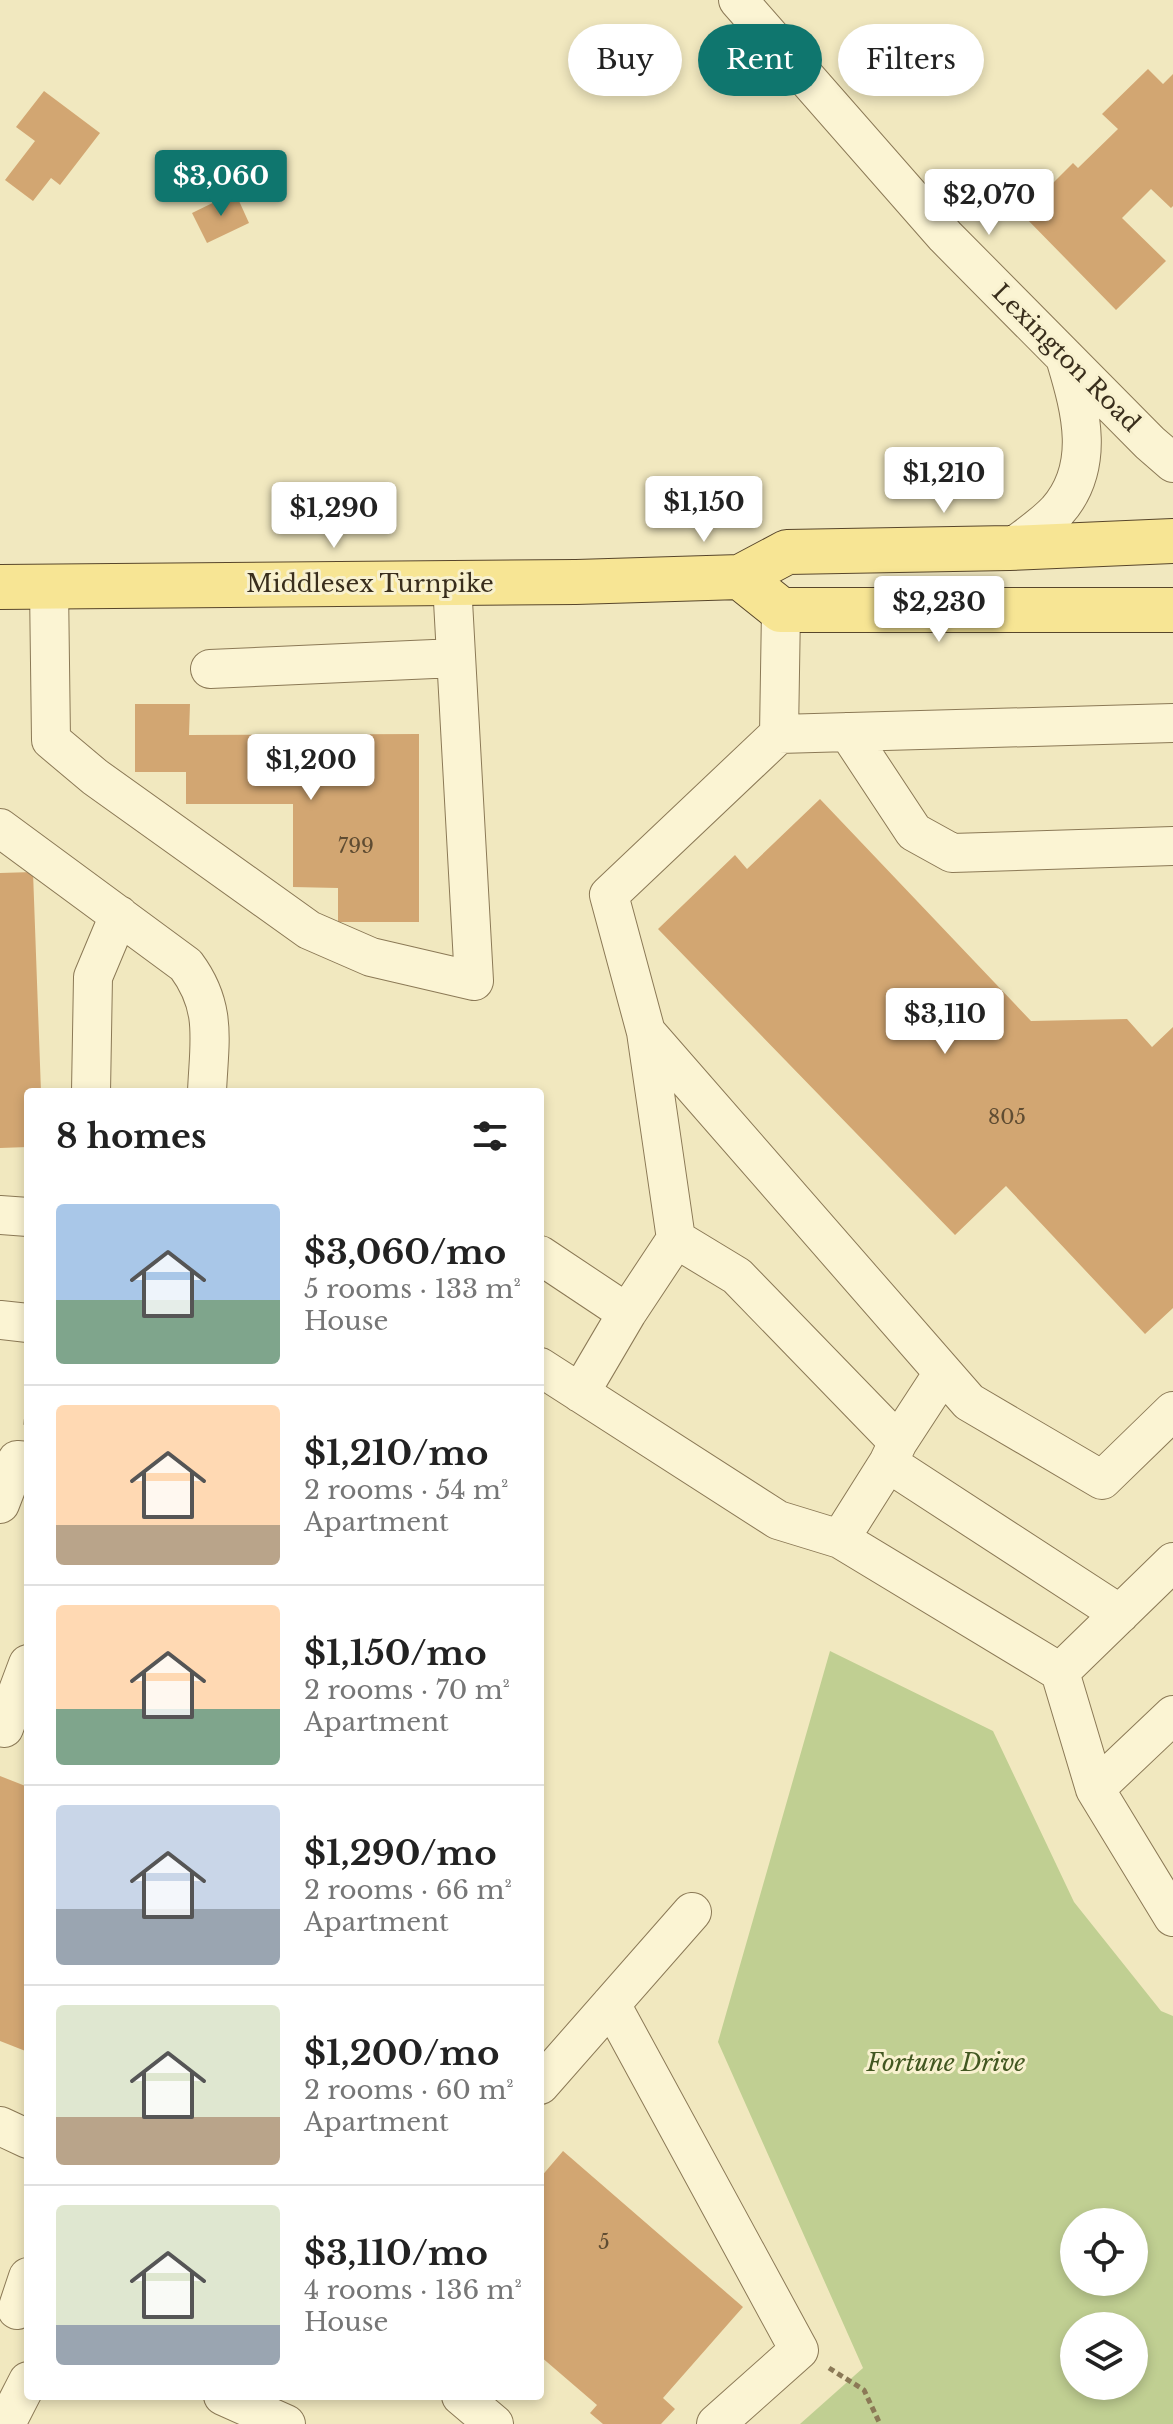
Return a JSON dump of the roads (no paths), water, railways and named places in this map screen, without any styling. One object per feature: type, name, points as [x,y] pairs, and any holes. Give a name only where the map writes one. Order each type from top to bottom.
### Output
[{"type":"main road","name":"Middlesex Turnpike","points":[[0,587],[740,577],[787,552],[1173,541]]},
{"type":"main road","points":[[740,577],[781,610],[1173,610]]},
{"type":"street","name":"Lexington Road","points":[[738,0],[945,236],[1173,463]]},
{"type":"street","points":[[1013,547],[1057,511],[1069,495],[1081,460],[1084,434],[1081,412],[1066,358]]},
{"type":"street","points":[[49,587],[51,740],[95,777],[309,930],[371,957],[474,981],[452,583]]},
{"type":"street","points":[[779,734],[781,610]]},
{"type":"street","points":[[210,669],[456,658]]},
{"type":"street","points":[[580,1393],[627,1313],[676,1239],[646,1032],[609,895],[779,734],[1173,723]]},
{"type":"street","points":[[848,732],[914,832],[952,853],[1173,846]]},
{"type":"street","points":[[0,828],[186,965],[199,982],[210,1012],[207,1088]]},
{"type":"street","points":[[91,1088],[93,977],[119,915]]},
{"type":"street","points":[[646,1032],[969,1402],[1102,1480],[1173,1411]]},
{"type":"street","points":[[0,1215],[24,1217]]},
{"type":"street","points":[[676,1239],[737,1276],[893,1452],[1120,1614]]},
{"type":"street","points":[[544,1258],[627,1313]]},
{"type":"street","points":[[0,1320],[24,1323]]},
{"type":"street","points":[[544,1370],[778,1520],[840,1539],[1060,1672],[1095,1789],[1168,1896]]},
{"type":"street","points":[[840,1539],[943,1373]]},
{"type":"street","points":[[0,1504],[17,1460],[24,1461]]},
{"type":"street","points":[[1060,1672],[1173,1562]]},
{"type":"street","points":[[4,1728],[24,1675]]},
{"type":"street","points":[[1095,1789],[1173,1715]]},
{"type":"street","points":[[544,2080],[692,1912]]},
{"type":"street","points":[[611,2004],[799,2350],[716,2424]]},
{"type":"street","points":[[0,2126],[24,2137]]},
{"type":"street","points":[[15,2421],[24,2393]]},
{"type":"street","points":[[236,2400],[277,2412]]},
{"type":"street","points":[[466,2400],[494,2424]]},
{"type":"park label","name":"Fortune Drive","points":[[946,2063]]}]
